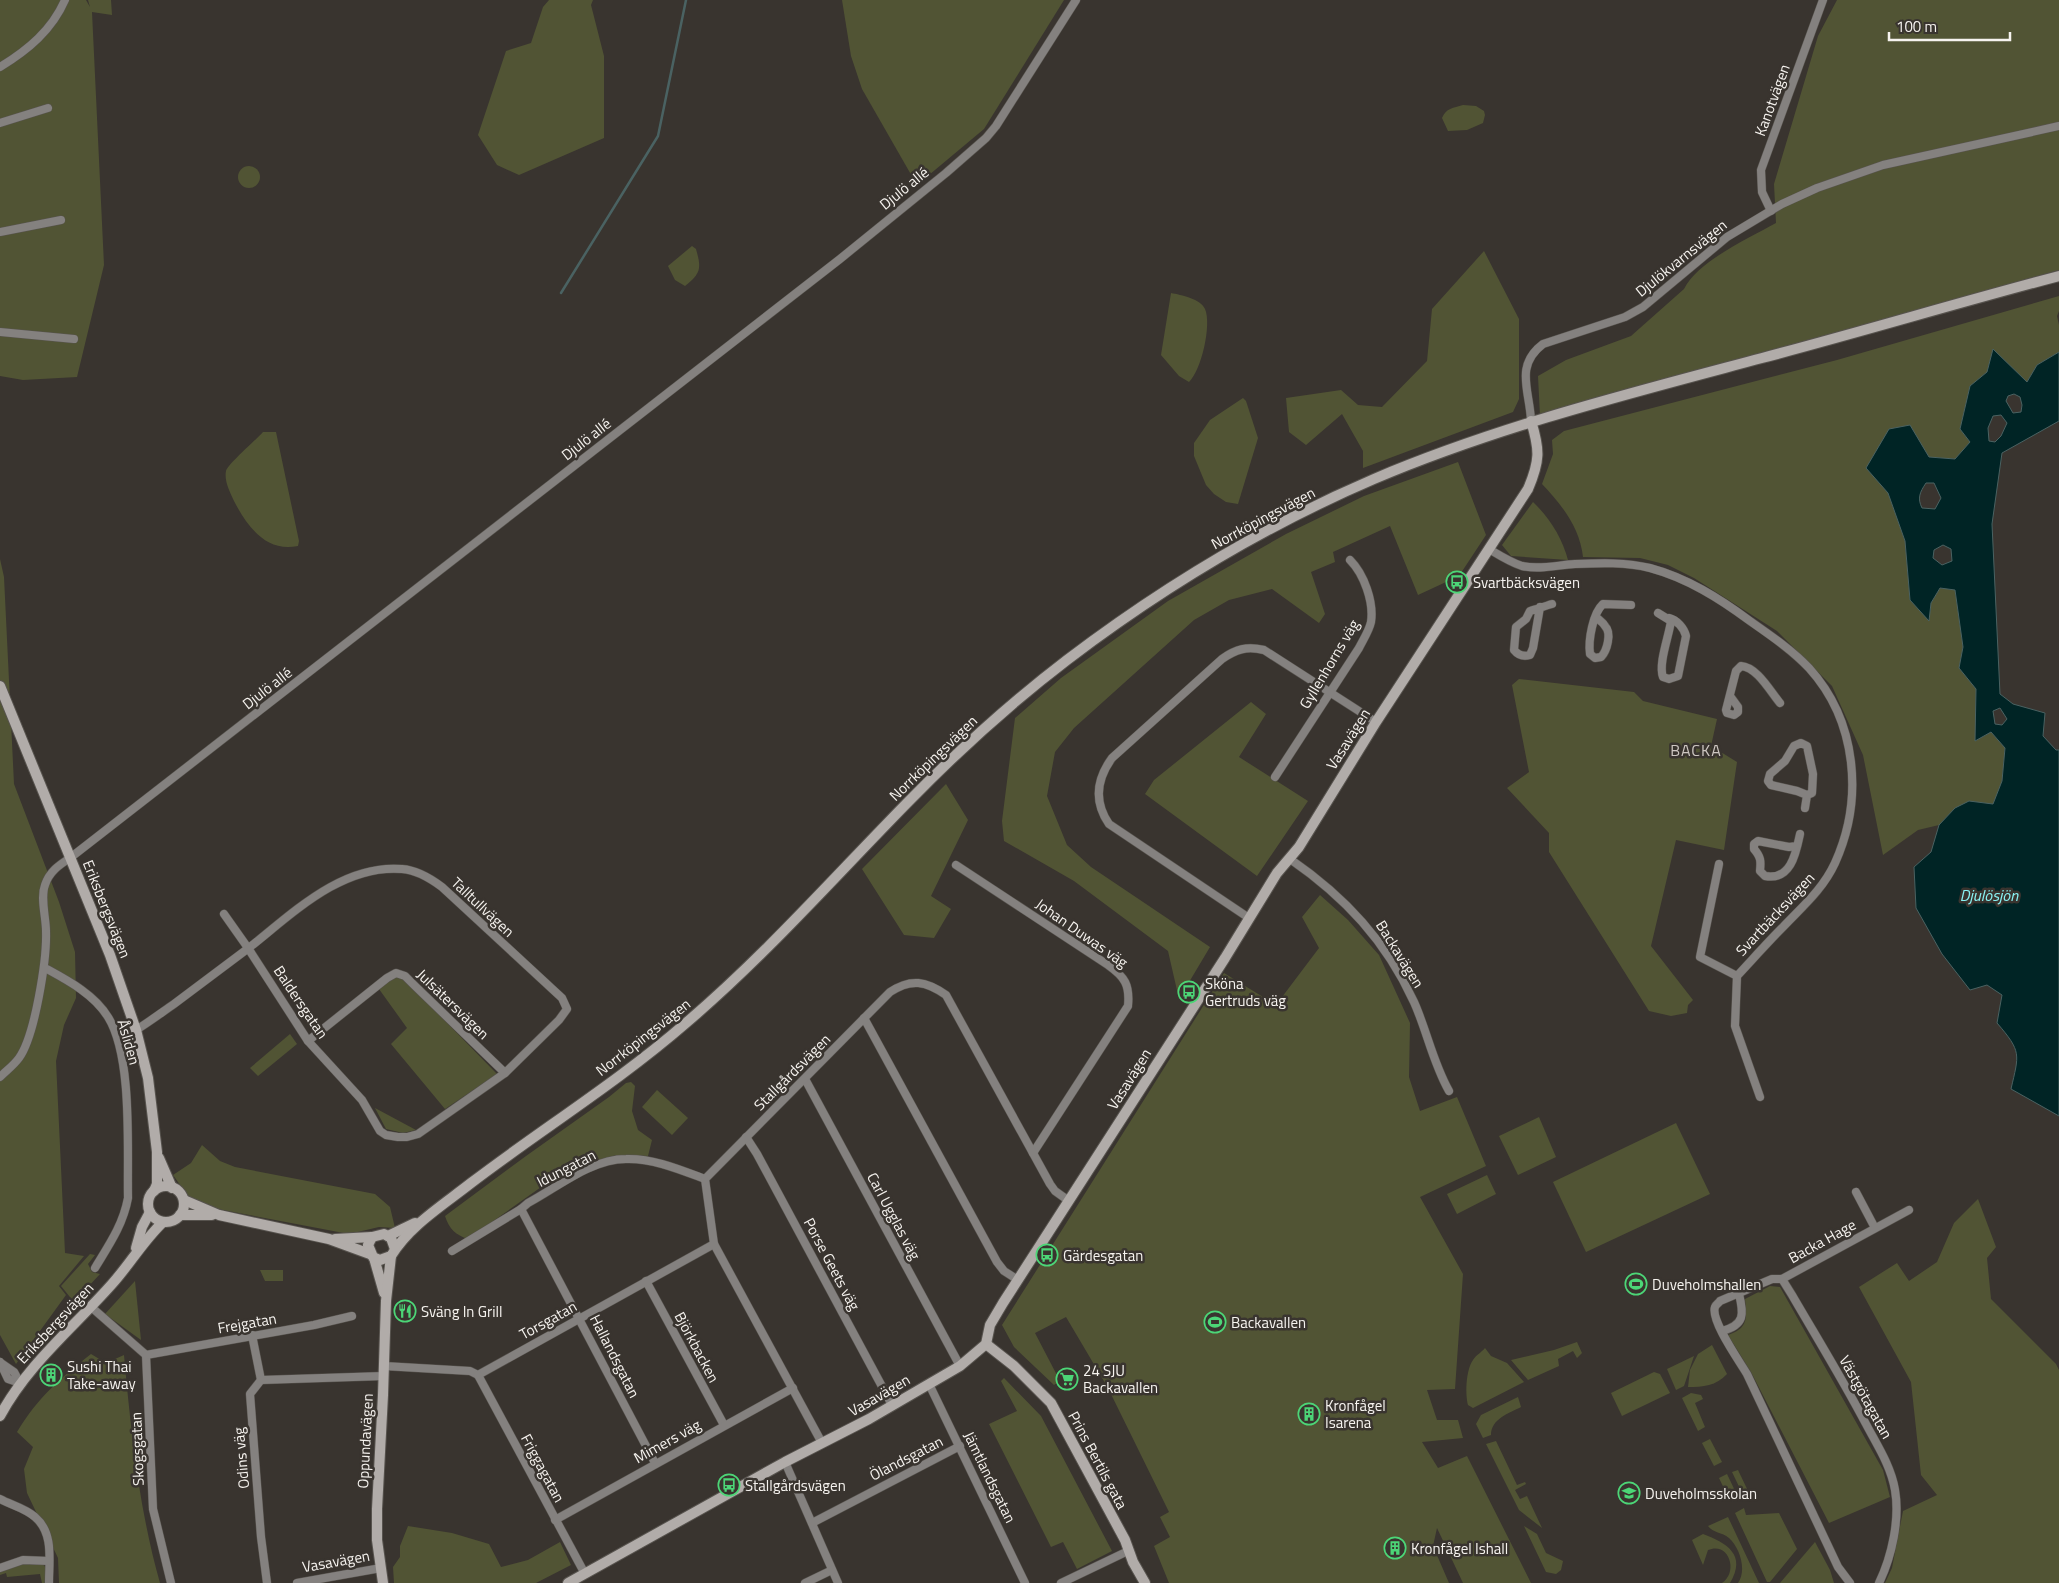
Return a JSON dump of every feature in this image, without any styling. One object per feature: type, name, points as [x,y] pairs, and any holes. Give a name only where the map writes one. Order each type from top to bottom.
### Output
[{"type":"main road","name":"Norrköpingsvägen","points":[[393,1252],[425,1219],[525,1142],[649,1054],[686,1024],[770,945],[951,760],[1023,695],[1124,618],[1231,550],[1291,518],[1384,475],[1441,452],[1531,422],[2059,276]]},
{"type":"main road","name":"Vasavägen","points":[[568,1583],[785,1462],[869,1419],[960,1366],[986,1344],[990,1324],[1277,873],[1290,859],[1376,722],[1528,489],[1537,468],[1536,438],[1531,422]]},
{"type":"main road","name":"Eriksbergsvägen","points":[[0,686],[110,955],[136,1030],[148,1078],[156,1152],[157,1184],[154,1191]]},
{"type":"main road","name":"Eriksbergsvägen","points":[[156,1152],[172,1188]]},
{"type":"main road","points":[[184,1200],[184,1208],[180,1215],[171,1221],[163,1222],[156,1219],[150,1212],[149,1198],[154,1191],[162,1187],[172,1188],[184,1200],[219,1215],[329,1239],[383,1260],[393,1252],[393,1241],[388,1236],[380,1234],[372,1237],[329,1239]]},
{"type":"main road","name":"Eriksbergsvägen","points":[[134,1253],[142,1227],[150,1212]]},
{"type":"main road","points":[[180,1215],[219,1215]]},
{"type":"main road","name":"Norrköpingsvägen","points":[[388,1236],[425,1219]]},
{"type":"main road","name":"Eriksbergsvägen","points":[[1,1412],[36,1363],[112,1284],[134,1253],[163,1222]]},
{"type":"main road","points":[[372,1237],[368,1245],[372,1256]]},
{"type":"main road","name":"Oppundavägen","points":[[383,1583],[377,1540],[377,1509],[386,1301],[393,1252]]},
{"type":"main road","name":"Oppundavägen","points":[[372,1256],[381,1276],[386,1301]]},
{"type":"main road","name":"Prins Bertils gata","points":[[986,1344],[1020,1372],[1051,1403],[1125,1540],[1128,1551],[1145,1583]]},
{"type":"street","points":[[0,67],[29,47],[48,30],[58,16],[65,0]]},
{"type":"street","name":"Djulö allé","points":[[70,858],[840,258],[946,173],[986,138],[996,126],[1076,0]]},
{"type":"street","name":"Kanotvägen","points":[[1771,211],[1762,192],[1761,170],[1823,0]]},
{"type":"street","points":[[0,123],[48,108]]},
{"type":"street","name":"Djulökvarnsvägen","points":[[1531,422],[1525,370],[1535,350],[1543,344],[1625,317],[1643,307],[1707,252],[1743,226],[1817,188],[1883,165],[2059,126]]},
{"type":"street","points":[[0,232],[62,220]]},
{"type":"street","points":[[0,332],[74,340]]},
{"type":"street","name":"Svartbäcksvägen","points":[[1489,548],[1507,560],[1523,566],[1624,564],[1668,573],[1688,582],[1731,607],[1792,654],[1809,669],[1834,704],[1848,740],[1852,765],[1851,816],[1843,845],[1822,887],[1736,976],[1735,1026],[1760,1097]]},
{"type":"street","name":"Gyllenhorns väg","points":[[1275,777],[1359,648],[1371,622],[1369,597],[1357,568],[1350,560]]},
{"type":"street","points":[[1540,608],[1530,655],[1518,654],[1514,650],[1516,628],[1526,619],[1530,611],[1552,604]]},
{"type":"street","points":[[1596,617],[1606,626],[1609,633],[1605,654],[1601,658],[1595,658],[1590,654],[1589,646],[1596,617],[1598,609],[1603,604],[1631,605]]},
{"type":"street","points":[[1658,613],[1669,618],[1678,623],[1686,636],[1678,676],[1669,679],[1664,677],[1662,673],[1664,648],[1671,621],[1669,618]]},
{"type":"street","points":[[1249,918],[1109,824],[1100,808],[1098,790],[1100,779],[1112,758],[1222,659],[1243,647],[1264,650],[1376,722]]},
{"type":"street","points":[[1730,696],[1736,671],[1741,666],[1745,666],[1753,671],[1780,703]]},
{"type":"street","points":[[1801,743],[1806,746],[1813,774],[1812,793],[1807,795],[1771,785],[1768,781],[1770,774],[1785,761],[1794,746],[1801,743]]},
{"type":"street","points":[[1806,808],[1807,795]]},
{"type":"street","points":[[1797,846],[1789,847],[1758,841],[1754,844],[1754,849],[1760,856],[1760,871],[1769,877],[1777,877],[1785,872],[1793,859],[1797,846],[1800,834]]},
{"type":"street","points":[[0,1077],[20,1058],[24,1049],[31,1028],[45,968],[44,888],[48,877],[56,866],[70,858]]},
{"type":"street","name":"Backavägen","points":[[1290,859],[1317,878],[1356,913],[1382,946],[1399,972],[1414,1002],[1429,1038],[1438,1071],[1449,1091]]},
{"type":"street","name":"Svartbäcksvägen","points":[[1719,864],[1700,957],[1736,976]]},
{"type":"street","name":"Johan Duwas väg","points":[[956,865],[1122,974],[1126,980],[1129,996],[1128,1006],[1033,1153]]},
{"type":"street","name":"Talltullvägen","points":[[136,1030],[248,948],[292,913],[326,890],[347,879],[369,872],[403,868],[428,876],[470,912],[562,998],[567,1009],[565,1014],[505,1073],[482,1091],[418,1134],[407,1137],[386,1135],[380,1131],[362,1100]]},
{"type":"street","name":"Baldersgatan","points":[[224,914],[308,1041],[362,1100]]},
{"type":"street","name":"Åsliden","points":[[45,968],[83,990],[108,1017],[120,1052],[126,1085],[128,1198],[119,1229],[94,1268]]},
{"type":"street","name":"Julsätersvägen","points":[[308,1041],[387,978],[396,973],[404,976],[414,984],[505,1073]]},
{"type":"street","name":"Stallgårdsvägen","points":[[706,1179],[890,992],[900,985],[925,983],[946,995],[1055,1191],[1069,1201]]},
{"type":"street","points":[[864,1018],[997,1262],[1004,1270],[1018,1280]]},
{"type":"street","name":"Carl Ugglas väg","points":[[805,1079],[960,1366]]},
{"type":"street","name":"Porse Geets väg","points":[[746,1137],[757,1154],[892,1405]]},
{"type":"street","name":"Idungatan","points":[[452,1251],[528,1203],[583,1172],[612,1160],[649,1161],[706,1179]]},
{"type":"street","points":[[706,1179],[714,1244],[822,1443]]},
{"type":"street","name":"Backa Hage","points":[[1856,1192],[1875,1228]]},
{"type":"street","name":"Hallandsgatan","points":[[521,1209],[655,1462]]},
{"type":"street","name":"Backa Hage","points":[[1782,1279],[1909,1210]]},
{"type":"street","name":"Torsgatan","points":[[478,1376],[714,1244]]},
{"type":"street","points":[[1782,1279],[1772,1279],[1720,1300],[1715,1308],[1715,1317],[1732,1353],[1748,1374],[1838,1567],[1850,1583]]},
{"type":"street","name":"Västgötagatan","points":[[1782,1279],[1853,1399],[1889,1470],[1895,1489],[1896,1506],[1892,1539],[1879,1583]]},
{"type":"street","name":"Björkbacken","points":[[646,1281],[724,1426]]},
{"type":"street","points":[[1722,1331],[1737,1326],[1740,1320],[1742,1313],[1738,1294]]},
{"type":"street","points":[[90,1306],[98,1315],[146,1355]]},
{"type":"street","name":"Frejgatan","points":[[146,1355],[352,1316]]},
{"type":"street","points":[[252,1336],[261,1380],[384,1371],[470,1371],[478,1376]]},
{"type":"street","name":"Skogsgatan","points":[[146,1355],[154,1509],[171,1583]]},
{"type":"street","points":[[0,1362],[14,1372],[20,1383]]},
{"type":"street","name":"Friggagatan","points":[[478,1376],[585,1574]]},
{"type":"street","name":"Odins väg","points":[[261,1380],[250,1394],[261,1536],[267,1583]]},
{"type":"street","name":"Jämtlandsgatan","points":[[928,1384],[960,1446],[1025,1583]]},
{"type":"street","name":"Mimers väg","points":[[555,1520],[655,1462],[793,1388]]},
{"type":"street","name":"Ölandsgatan","points":[[812,1523],[960,1446]]},
{"type":"street","points":[[785,1462],[838,1583]]},
{"type":"street","points":[[0,1499],[28,1512],[41,1523],[48,1538],[49,1583]]},
{"type":"street","points":[[1061,1583],[1128,1551]]},
{"type":"street","points":[[0,1568],[23,1560],[49,1561]]},
{"type":"street","name":"Vasavägen","points":[[297,1583],[380,1568]]},
{"type":"street","points":[[805,1583],[832,1570]]},
{"type":"green space","points":[[0,0],[86,0],[90,7],[88,0],[111,0],[112,15],[92,12],[104,265],[77,377],[23,380],[0,376]]},
{"type":"green space","points":[[549,0],[593,0],[591,5],[604,56],[604,138],[519,175],[497,165],[478,135],[506,51],[531,43],[543,7]]},
{"type":"green space","points":[[842,0],[1064,0],[984,129],[917,185],[862,89],[851,56]]},
{"type":"green space","points":[[1837,0],[2059,0],[2059,270],[1540,416],[1538,376],[1566,360],[1631,336],[1684,289],[1700,269],[1725,251],[1776,223],[1774,184],[1818,36]]},
{"type":"green space","points":[[1463,105],[1476,106],[1484,111],[1483,123],[1467,130],[1448,131],[1442,118],[1450,109]]},
{"type":"green space","points":[[249,166],[257,169],[260,177],[257,185],[249,188],[241,185],[238,177],[241,169]]},
{"type":"green space","points":[[692,246],[696,249],[699,269],[695,277],[685,286],[675,280],[668,266]]},
{"type":"green space","points":[[1484,251],[1519,319],[1519,399],[1513,412],[1363,468],[1363,451],[1342,414],[1306,445],[1289,432],[1286,398],[1341,390],[1358,405],[1382,407],[1427,361],[1432,309]]},
{"type":"green space","points":[[1171,293],[1190,298],[1199,303],[1205,309],[1207,316],[1206,336],[1201,358],[1198,368],[1189,382],[1179,376],[1161,355]]},
{"type":"green space","points":[[2059,296],[2057,316],[2059,352],[2037,365],[2027,382],[1993,350],[1987,372],[1970,386],[1960,429],[1970,442],[1955,459],[1929,457],[1867,468],[1888,493],[1905,541],[1910,600],[1929,620],[1931,603],[1940,588],[1955,590],[1963,647],[1959,668],[1976,688],[1975,741],[1991,732],[2005,748],[2002,781],[1993,805],[1955,808],[1939,825],[1918,830],[1883,855],[1863,755],[1832,686],[1777,631],[1694,578],[1668,565],[1640,558],[1583,557],[1578,536],[1569,517],[1542,484],[1553,454],[1552,440],[1564,431],[1837,360]]},
{"type":"green space","points":[[1243,398],[1246,401],[1258,438],[1238,504],[1226,502],[1214,494],[1206,485],[1194,456],[1194,443],[1210,420]]},
{"type":"green space","points":[[263,432],[276,432],[299,541],[298,546],[276,545],[259,536],[245,520],[228,486],[226,471]]},
{"type":"green space","points":[[1458,462],[1486,535],[1459,576],[1418,595],[1390,526],[1333,552],[1335,562],[1311,572],[1325,614],[1319,623],[1272,589],[1229,600],[1194,620],[1074,728],[1055,752],[1047,796],[1067,845],[1091,867],[1210,947],[1179,999],[1168,951],[1074,881],[1004,841],[1002,821],[1015,718],[1061,678],[1168,601],[1286,534],[1364,496]]},
{"type":"green space","points":[[1533,502],[1555,529],[1568,560],[1511,556],[1502,545]]},
{"type":"green space","points":[[0,559],[4,577],[14,784],[59,902],[75,952],[76,998],[64,1025],[56,1061],[65,1253],[84,1256],[59,1286],[66,1295],[16,1364],[0,1335]]},
{"type":"green space","points":[[1519,679],[1634,692],[1643,701],[1717,719],[1711,746],[1737,762],[1724,850],[1676,840],[1651,946],[1693,1000],[1688,1005],[1687,1013],[1671,1016],[1649,1011],[1549,852],[1549,833],[1507,788],[1529,772],[1512,685]]},
{"type":"green space","points":[[1251,702],[1266,714],[1239,757],[1308,801],[1257,876],[1145,794],[1154,780]]},
{"type":"green space","points":[[946,784],[968,820],[931,896],[951,909],[934,938],[904,935],[862,869]]},
{"type":"green space","points":[[1320,895],[1348,920],[1379,955],[1410,1023],[1409,1077],[1420,1111],[1457,1097],[1486,1166],[1420,1197],[1463,1274],[1455,1389],[1427,1390],[1437,1420],[1458,1420],[1463,1438],[1422,1442],[1438,1468],[1467,1456],[1531,1583],[1463,1583],[1437,1528],[1433,1546],[1449,1583],[1169,1583],[1154,1546],[1170,1537],[1160,1517],[1169,1512],[1108,1388],[1066,1317],[1035,1333],[1060,1381],[1054,1385],[1014,1347],[1002,1325],[1224,973],[1276,1005],[1319,948],[1302,917]]},
{"type":"green space","points":[[395,977],[402,979],[412,987],[497,1074],[445,1109],[391,1044],[407,1028],[379,989]]},
{"type":"green space","points":[[290,1034],[297,1044],[258,1076],[250,1068]]},
{"type":"green space","points":[[631,1082],[635,1086],[632,1111],[638,1130],[652,1140],[648,1156],[617,1155],[568,1168],[468,1239],[460,1236],[451,1228],[445,1216],[626,1083]]},
{"type":"green space","points":[[657,1090],[688,1118],[672,1135],[642,1107]]},
{"type":"green space","points":[[375,1108],[416,1130],[403,1133],[386,1129]]},
{"type":"green space","points":[[1539,1117],[1556,1157],[1518,1175],[1499,1136]]},
{"type":"green space","points":[[1676,1123],[1710,1194],[1586,1252],[1553,1182]]},
{"type":"green space","points":[[202,1145],[220,1161],[235,1167],[375,1194],[390,1207],[395,1228],[379,1227],[349,1234],[207,1207],[188,1196],[173,1175],[191,1163]]},
{"type":"green space","points":[[1487,1175],[1496,1194],[1457,1214],[1447,1194]]},
{"type":"green space","points":[[1978,1199],[1996,1247],[1987,1258],[1991,1299],[2056,1364],[2059,1370],[2059,1583],[1885,1583],[1892,1568],[1903,1511],[1937,1495],[1921,1475],[1911,1382],[1859,1287],[1897,1263],[1909,1281],[1937,1262],[1954,1223]]},
{"type":"green space","points":[[90,1254],[95,1255],[88,1264],[92,1272],[100,1274],[74,1302],[61,1286]]},
{"type":"green space","points":[[260,1270],[283,1270],[283,1281],[265,1281]]},
{"type":"green space","points":[[135,1281],[141,1340],[105,1314]]},
{"type":"green space","points":[[1770,1286],[1780,1287],[1883,1470],[1890,1497],[1829,1523],[1751,1372],[1728,1335],[1743,1326],[1745,1322],[1745,1299]]},
{"type":"green space","points":[[1577,1342],[1582,1353],[1577,1358],[1573,1351],[1558,1359],[1559,1366],[1528,1380],[1511,1360],[1554,1350]]},
{"type":"green space","points":[[1712,1345],[1727,1374],[1709,1385],[1688,1387],[1690,1370],[1698,1354]]},
{"type":"green space","points":[[1485,1348],[1491,1356],[1507,1363],[1524,1382],[1473,1408],[1468,1405],[1467,1400],[1468,1375],[1473,1360]]},
{"type":"green space","points":[[91,1354],[106,1363],[124,1355],[141,1499],[160,1583],[59,1583],[58,1558],[27,1493],[24,1469],[33,1447],[17,1432],[50,1389]]},
{"type":"green space","points":[[1694,1356],[1684,1386],[1676,1390],[1667,1369]]},
{"type":"green space","points":[[1654,1372],[1660,1374],[1670,1393],[1622,1416],[1611,1393]]},
{"type":"green space","points":[[1004,1378],[1041,1416],[1112,1551],[1077,1569],[1063,1542],[1051,1547],[989,1424],[1017,1411],[1001,1381]]},
{"type":"green space","points":[[1691,1393],[1701,1395],[1703,1399],[1695,1403],[1705,1427],[1698,1431],[1682,1398]]},
{"type":"green space","points":[[1518,1397],[1521,1407],[1501,1417],[1494,1425],[1491,1435],[1483,1438],[1476,1424],[1481,1415]]},
{"type":"green space","points":[[1710,1439],[1722,1462],[1714,1466],[1702,1443]]},
{"type":"green space","points":[[1496,1441],[1517,1485],[1525,1482],[1526,1484],[1515,1490],[1520,1499],[1527,1496],[1542,1528],[1519,1510],[1486,1444]]},
{"type":"green space","points":[[1738,1470],[1749,1493],[1743,1495],[1732,1472]]},
{"type":"green space","points":[[1727,1474],[1738,1497],[1730,1501],[1719,1478]]},
{"type":"green space","points":[[1744,1508],[1746,1515],[1779,1513],[1797,1549],[1770,1582],[1767,1582],[1735,1513]]},
{"type":"green space","points":[[1728,1517],[1759,1583],[1738,1583],[1741,1578],[1742,1566],[1736,1547],[1729,1538],[1708,1526]]},
{"type":"green space","points":[[408,1526],[452,1533],[489,1544],[501,1567],[528,1560],[560,1542],[571,1565],[536,1583],[394,1583],[393,1567],[400,1557],[400,1546]]},
{"type":"green space","points":[[1524,1526],[1537,1534],[1546,1553],[1563,1561],[1561,1570],[1556,1574],[1546,1572]]},
{"type":"green space","points":[[1703,1534],[1727,1546],[1732,1551],[1736,1565],[1735,1573],[1730,1583],[1722,1583],[1730,1572],[1731,1565],[1726,1554],[1721,1550],[1715,1548],[1708,1550],[1703,1565],[1692,1540]]},
{"type":"green space","points":[[1815,1542],[1830,1570],[1834,1583],[1780,1583]]},
{"type":"green space","points":[[22,1563],[42,1563],[46,1568],[48,1583],[42,1583],[40,1574],[7,1577],[6,1573],[0,1575],[0,1571]]},
{"type":"water","name":"Djulösjön","points":[[1993,349],[2027,382],[2037,365],[2059,352],[2059,421],[2002,453],[1992,524],[2000,694],[2013,704],[2045,713],[2043,736],[2056,750],[2059,750],[2059,1116],[2011,1089],[2017,1060],[2015,1047],[1997,1023],[2002,995],[1987,985],[1970,990],[1942,954],[1916,908],[1914,867],[1931,852],[1939,825],[1955,808],[1969,801],[1993,804],[2002,781],[2005,748],[1991,732],[1975,741],[1976,689],[1959,668],[1963,647],[1955,590],[1940,588],[1931,603],[1929,621],[1910,600],[1905,541],[1888,493],[1866,468],[1889,429],[1910,425],[1929,457],[1955,459],[1970,442],[1960,429],[1970,386],[1987,372]],"holes":[[[2014,394],[2020,397],[2021,412],[2013,413],[2006,401],[2008,396]],[[2001,415],[2007,423],[2001,436],[1995,442],[1989,441],[1988,428],[1993,416]],[[1926,483],[1934,483],[1941,498],[1935,509],[1922,508],[1919,498]],[[1943,545],[1951,549],[1952,561],[1942,565],[1933,558],[1934,550]],[[2000,708],[2007,719],[2002,725],[1995,724],[1993,711]]]},
{"type":"waterway","points":[[561,293],[658,136],[686,0]]},
{"type":"place","name":"Svartbäcksvägen","points":[[1457,582]]},
{"type":"place","name":"Sköna Gertruds väg","points":[[1189,992]]},
{"type":"place","name":"Gärdesgatan","points":[[1047,1255]]},
{"type":"place","name":"Duveholmshallen","points":[[1636,1284]]},
{"type":"place","name":"Sväng In Grill","points":[[405,1311]]},
{"type":"place","name":"Backavallen","points":[[1215,1322]]},
{"type":"place","name":"Sushi Thai Take-away","points":[[51,1375]]},
{"type":"place","name":"24 SJU Backavallen","points":[[1067,1379]]},
{"type":"place","name":"Kronfågel Isarena","points":[[1309,1414]]},
{"type":"place","name":"Stallgårdsvägen","points":[[729,1485]]},
{"type":"place","name":"Duveholmsskolan","points":[[1629,1493]]},
{"type":"place","name":"Kronfågel Ishall","points":[[1395,1548]]},
{"type":"district","name":"BACKA","points":[[1696,750]]}]
